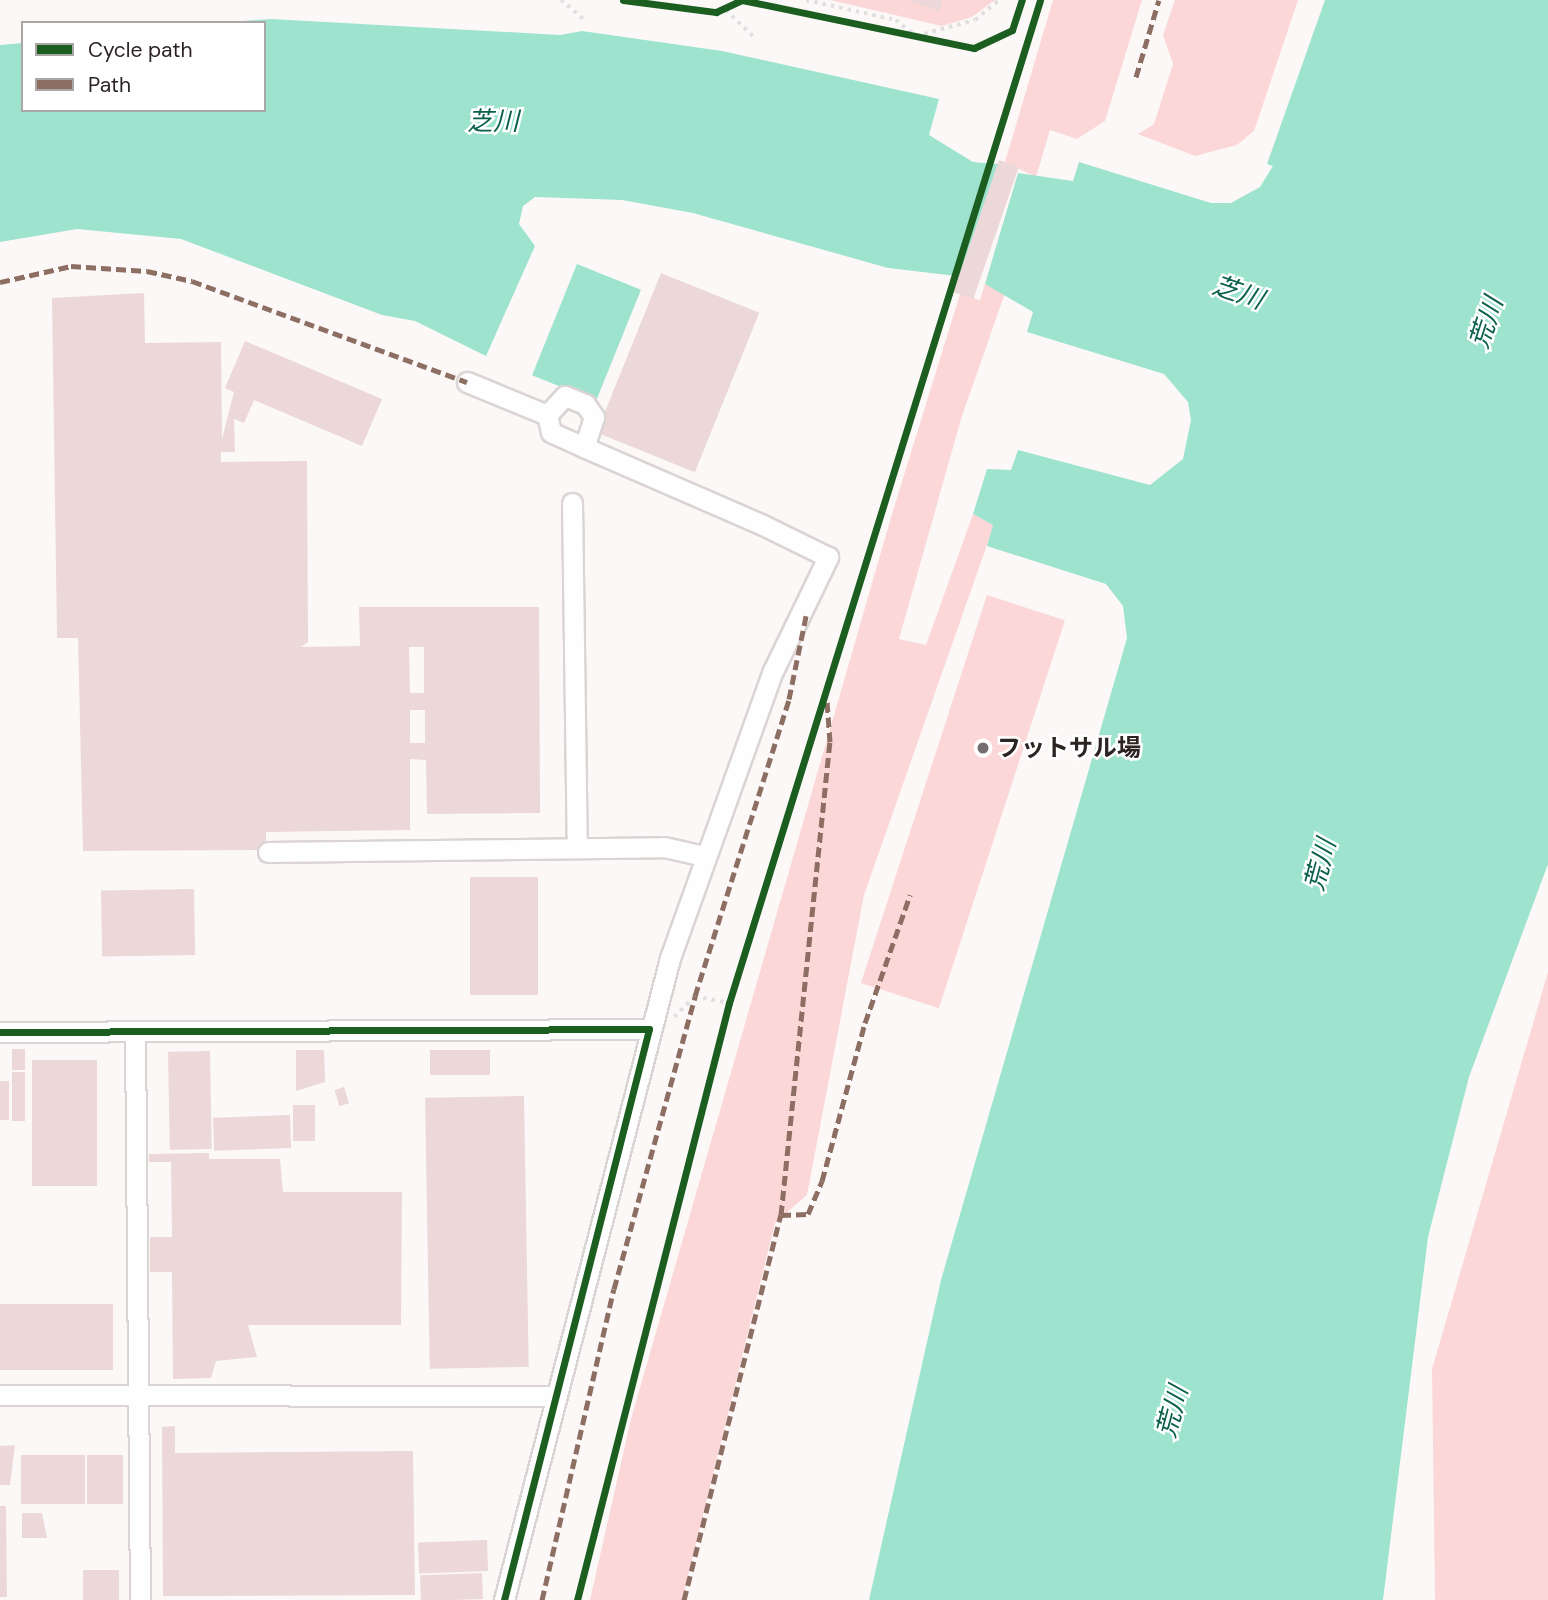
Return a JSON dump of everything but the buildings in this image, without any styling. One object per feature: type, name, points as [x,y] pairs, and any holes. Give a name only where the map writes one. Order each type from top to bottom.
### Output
[{"type":"street","points":[[467,382],[547,415]]},
{"type":"street","points":[[547,415],[565,396],[585,404],[594,417],[584,447]]},
{"type":"street","points":[[504,1600],[552,1396],[649,1029],[704,856],[773,671],[828,557],[551,432],[547,415]]},
{"type":"street","points":[[572,503],[577,848]]},
{"type":"street","points":[[268,852],[664,847],[704,856]]},
{"type":"street","points":[[0,1032],[649,1029]]},
{"type":"street","points":[[135,1032],[136,1396],[140,1600]]},
{"type":"street","points":[[0,1395],[552,1396]]},
{"type":"path","points":[[561,0],[584,19]]},
{"type":"path","points":[[716,12],[726,10],[742,0],[755,3]]},
{"type":"path","points":[[806,0],[896,20],[916,36]]},
{"type":"path","points":[[916,36],[975,20],[999,0]]},
{"type":"path","points":[[988,171],[1040,0]]},
{"type":"path","points":[[726,10],[755,38]]},
{"type":"path","points":[[820,16],[938,43]]},
{"type":"path","points":[[725,1016],[733,991]]},
{"type":"path","points":[[670,1020],[695,996],[729,1003]]},
{"type":"shaded area","points":[[830,0],[995,0],[972,17],[942,26]]},
{"type":"shaded area","points":[[1053,0],[1142,0],[1105,121],[1077,139],[1050,130],[1036,177],[1005,162]]},
{"type":"shaded area","points":[[1175,0],[1298,0],[1254,131],[1237,145],[1195,156],[1138,134],[1154,124],[1173,64],[1163,35]]},
{"type":"shaded area","points":[[985,284],[1005,293],[961,419],[899,639],[926,645],[973,514],[994,525],[864,895],[807,1195],[775,1223],[682,1600],[590,1600],[631,1419],[892,514],[960,294],[980,300]]},
{"type":"shaded area","name":"フットサル場","points":[[987,595],[1065,620],[939,1008],[861,983]]},
{"type":"shaded area","points":[[1548,972],[1548,1600],[1435,1600],[1432,1369]]},
{"type":"water","points":[[1325,0],[1548,0],[1548,864],[1469,1077],[1428,1237],[1383,1600],[869,1600],[941,1280],[1127,638],[1123,606],[1106,584],[987,546],[993,525],[973,514],[987,469],[1011,470],[1018,450],[1150,485],[1183,459],[1191,420],[1188,402],[1164,374],[1027,332],[1033,312],[985,284],[1018,173],[1073,181],[1079,162],[1211,203],[1231,203],[1260,187],[1273,166],[1267,164]]},
{"type":"water","name":"芝川","points":[[271,19],[560,35],[582,31],[722,51],[939,99],[929,135],[973,162],[998,164],[965,277],[888,268],[693,213],[622,200],[535,197],[523,206],[519,224],[535,246],[486,356],[415,321],[382,315],[181,239],[77,229],[0,242],[0,45],[21,43],[21,112],[266,112],[266,21],[242,21]]},
{"type":"water","points":[[577,264],[641,290],[596,401],[532,375]]},
{"type":"marked path","points":[[1136,77],[1159,0]]},
{"type":"marked path","points":[[0,282],[71,266],[147,271],[192,281],[467,382]]},
{"type":"marked path","points":[[542,1600],[614,1289],[695,996],[789,699],[807,611]]},
{"type":"marked path","points":[[684,1600],[781,1215],[830,742],[827,701]]},
{"type":"marked path","points":[[781,1215],[808,1214],[822,1181],[865,1023],[910,895]]},
{"type":"cycle path","points":[[623,0],[716,12],[742,0],[974,48],[1012,30],[1022,0]]},
{"type":"cycle path","points":[[577,1600],[729,1003],[1040,0]]},
{"type":"cycle path","points":[[0,1032],[649,1029],[504,1600]]},
{"type":"place","name":"フットサル場","points":[[983,748]]},
{"type":"water label","name":"荒川","points":[[1487,323]]},
{"type":"water label","name":"荒川","points":[[1321,865]]},
{"type":"water label","name":"荒川","points":[[1173,1412]]}]
